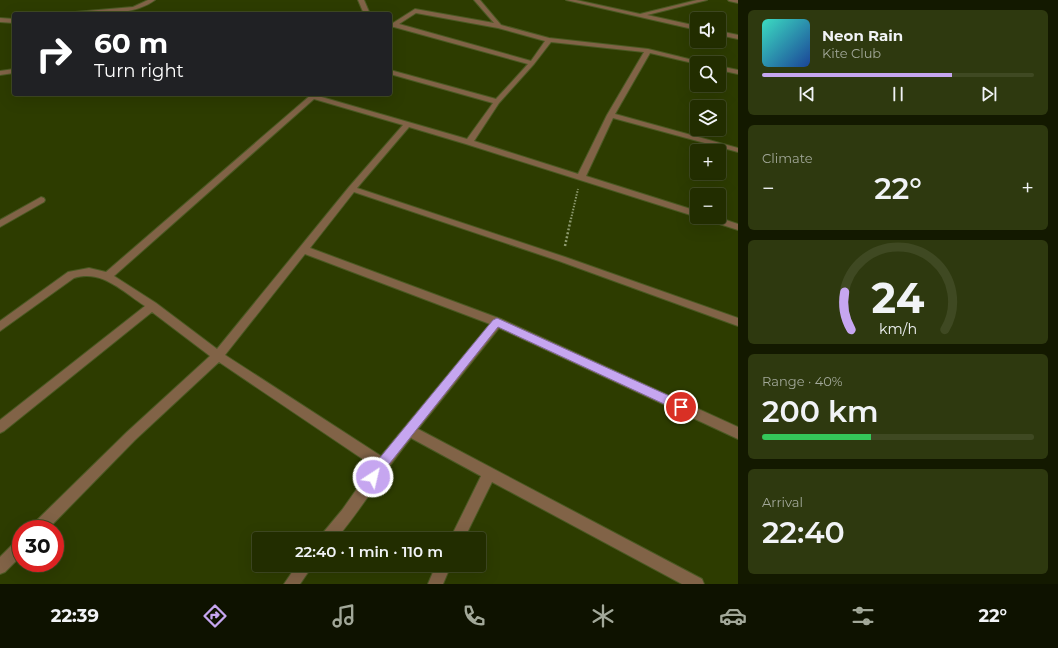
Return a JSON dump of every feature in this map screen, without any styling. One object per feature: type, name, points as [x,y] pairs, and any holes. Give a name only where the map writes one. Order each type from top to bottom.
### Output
[{"type":"street","points":[[99,12],[134,9],[152,0]]},
{"type":"street","points":[[361,0],[366,12]]},
{"type":"street","points":[[477,0],[499,26]]},
{"type":"street","points":[[570,0],[587,2],[638,16],[690,27]]},
{"type":"street","points":[[638,16],[704,0]]},
{"type":"street","points":[[731,0],[738,1]]},
{"type":"street","points":[[392,25],[415,11],[499,26],[549,40],[648,51],[690,61]]},
{"type":"street","points":[[0,20],[12,21]]},
{"type":"street","points":[[392,26],[532,63]]},
{"type":"street","points":[[726,34],[738,37]]},
{"type":"street","points":[[469,142],[497,102],[532,63],[549,40]]},
{"type":"street","points":[[581,177],[611,115],[648,51]]},
{"type":"street","points":[[726,69],[738,72]]},
{"type":"street","points":[[0,73],[12,71]]},
{"type":"street","points":[[392,73],[497,102]]},
{"type":"street","points":[[107,276],[314,96]]},
{"type":"street","points":[[318,96],[690,212]]},
{"type":"street","points":[[611,115],[738,150]]},
{"type":"street","points":[[47,520],[131,436],[218,356],[305,250],[352,189],[408,124]]},
{"type":"street","points":[[352,189],[562,259],[738,322]]},
{"type":"street","points":[[0,224],[40,200]]},
{"type":"street","points":[[726,223],[738,227]]},
{"type":"street","points":[[305,250],[497,322],[738,433]]},
{"type":"street","points":[[0,327],[71,275],[81,272],[95,271],[107,276],[152,306],[218,356],[382,464]]},
{"type":"street","points":[[0,427],[152,306]]},
{"type":"street","points":[[333,532],[347,515],[382,464],[497,322]]},
{"type":"street","points":[[409,431],[698,584]]},
{"type":"street","points":[[460,532],[489,474]]},
{"type":"street","points":[[0,567],[12,555]]},
{"type":"street","points":[[291,584],[300,572]]},
{"type":"street","points":[[435,584],[441,572]]},
{"type":"path","points":[[562,259],[581,177]]},
{"type":"route","points":[[373,477],[497,322],[681,407]]}]
